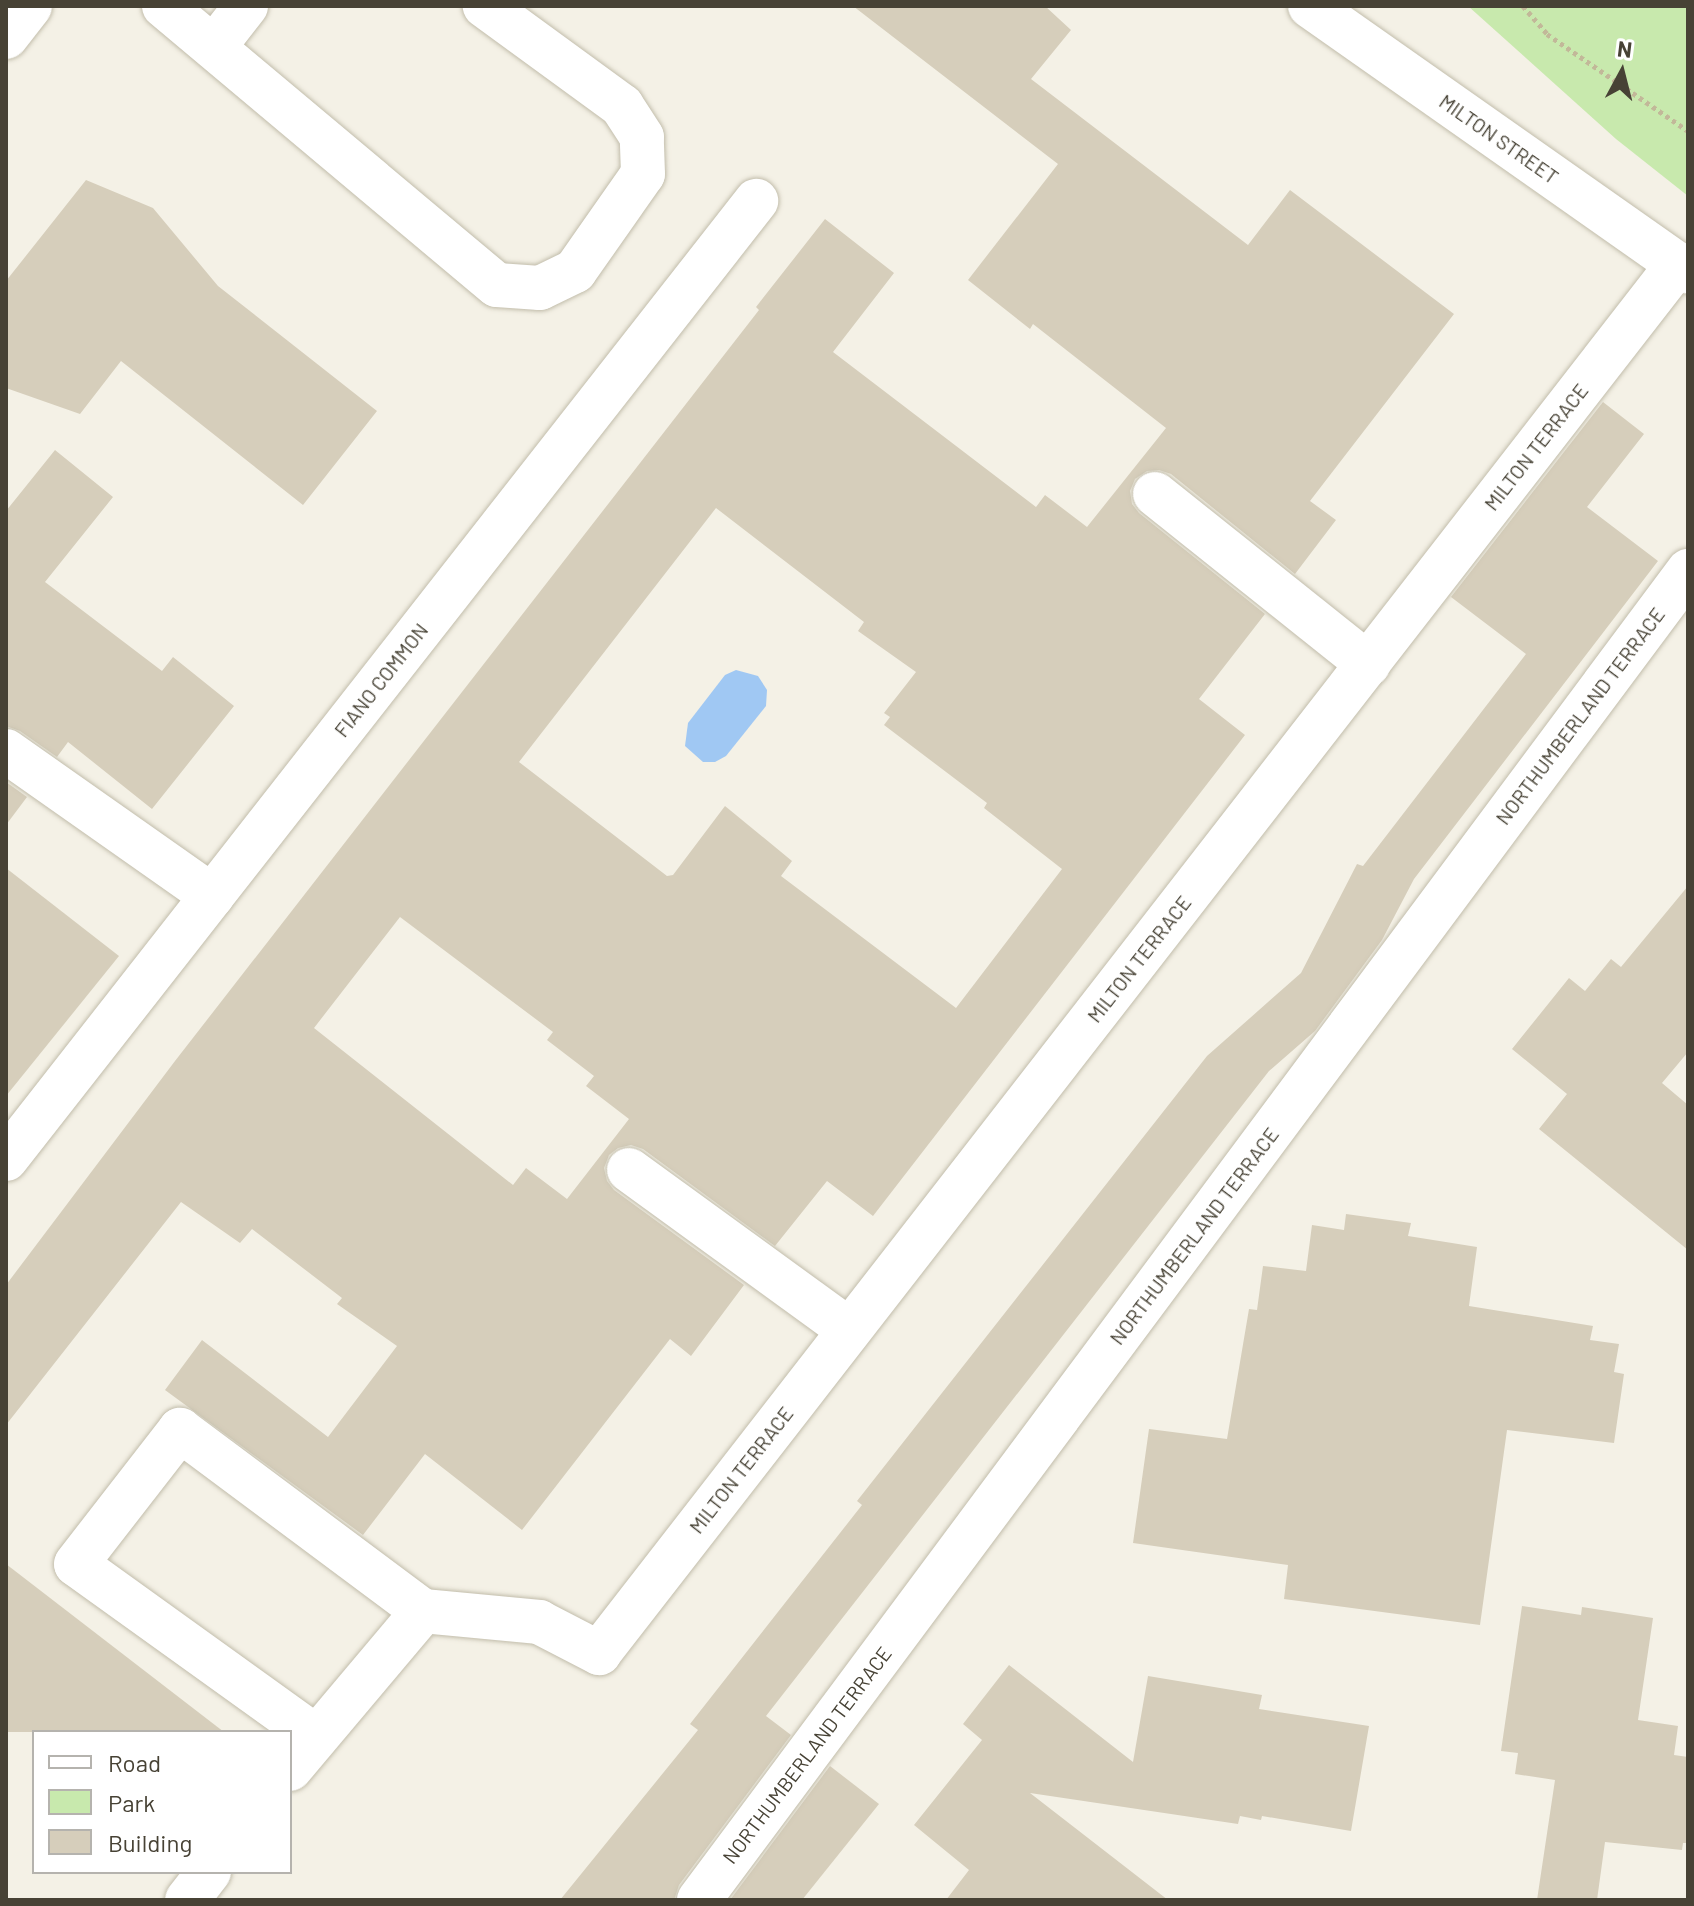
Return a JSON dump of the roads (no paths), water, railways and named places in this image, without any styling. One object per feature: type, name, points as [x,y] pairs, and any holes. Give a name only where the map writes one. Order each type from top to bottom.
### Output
[{"type":"street","points":[[6,37],[30,6]]},
{"type":"street","points":[[164,6],[497,285],[540,288],[575,271],[643,174],[642,137],[622,106],[485,6]]},
{"type":"street","points":[[214,47],[246,6]]},
{"type":"street","name":"MILTON STREET","points":[[1310,6],[1683,268]]},
{"type":"street","name":"FIANO COMMON","points":[[6,1159],[756,201]]},
{"type":"street","name":"MILTON TERRACE","points":[[423,1611],[539,1622],[599,1653],[1368,664],[1683,268]]},
{"type":"street","points":[[1155,494],[1368,664]]},
{"type":"street","name":"NORTHUMBERLAND TERRACE","points":[[699,1900],[1688,571]]},
{"type":"street","points":[[6,751],[212,896]]},
{"type":"street","points":[[629,1170],[849,1330]]},
{"type":"street","points":[[275,1730],[76,1564],[180,1430],[423,1611],[303,1753]]},
{"type":"street","points":[[187,1900],[207,1874]]},
{"type":"water","points":[[736,670],[758,676],[767,690],[766,706],[726,756],[715,762],[703,762],[685,746],[688,723],[725,675]]}]
